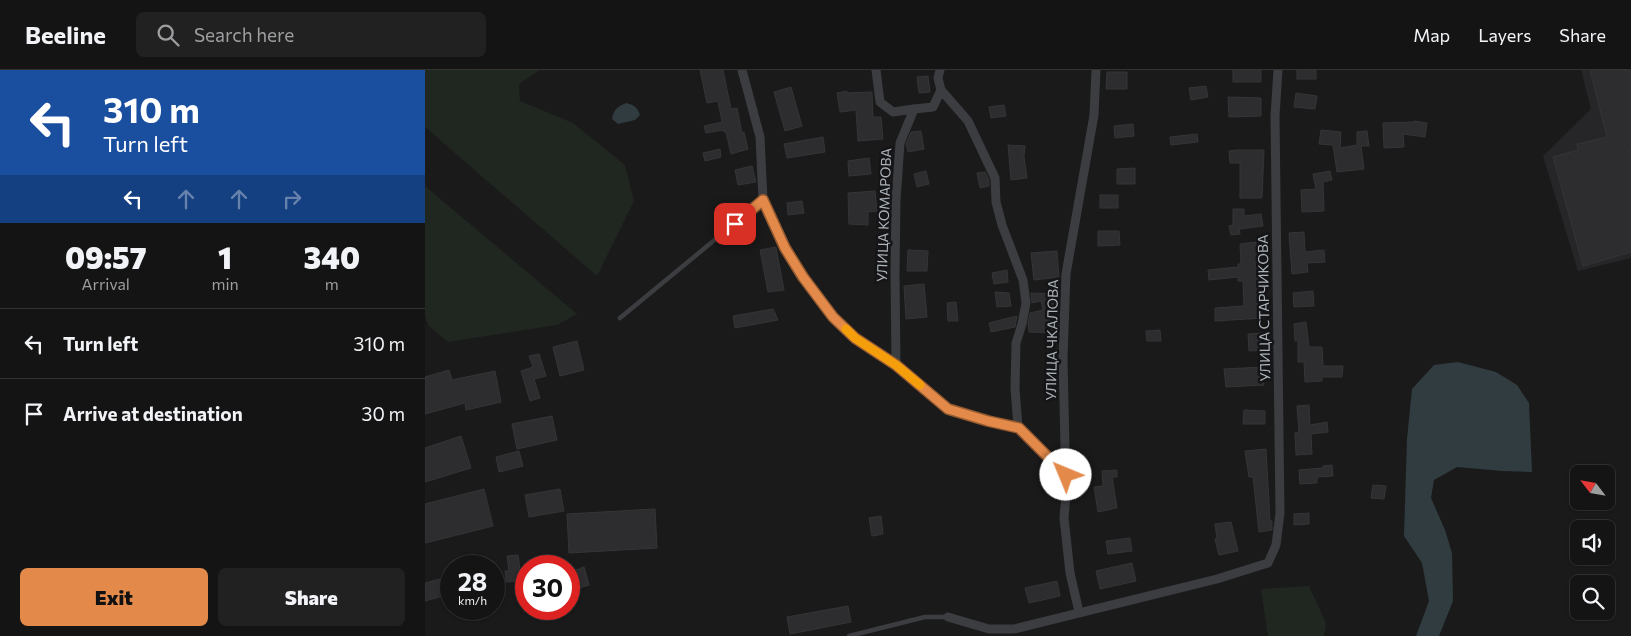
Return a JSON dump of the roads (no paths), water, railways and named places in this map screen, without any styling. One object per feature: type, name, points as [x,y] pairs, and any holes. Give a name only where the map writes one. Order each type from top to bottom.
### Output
[{"type":"street","points":[[742,70],[760,137],[763,200],[785,248],[803,277],[833,317],[855,338],[896,365],[948,409],[1019,428],[1066,475]]},
{"type":"street","points":[[876,70],[880,102],[893,112],[933,107],[941,90]]},
{"type":"street","points":[[940,70],[938,78],[941,90],[968,121],[995,178],[996,202],[1001,225],[1023,280],[1026,303],[1016,343],[1015,388],[1019,428]]},
{"type":"street","name":"УЛИЦА ЧКАЛОВА","points":[[1079,612],[1070,573],[1065,528],[1066,475],[1063,358],[1066,274],[1094,115],[1096,70]]},
{"type":"street","name":"УЛИЦА СТАРЧИКОВА","points":[[1079,612],[1217,579],[1268,563],[1276,545],[1280,513],[1275,116],[1278,70]]},
{"type":"street","name":"УЛИЦА КОМАРОВА","points":[[896,365],[895,264],[900,143],[914,109]]},
{"type":"street","points":[[948,617],[989,629],[1014,630],[1079,612]]},
{"type":"lane","points":[[620,318],[763,200]]},
{"type":"lane","points":[[849,636],[925,617],[948,617]]}]
